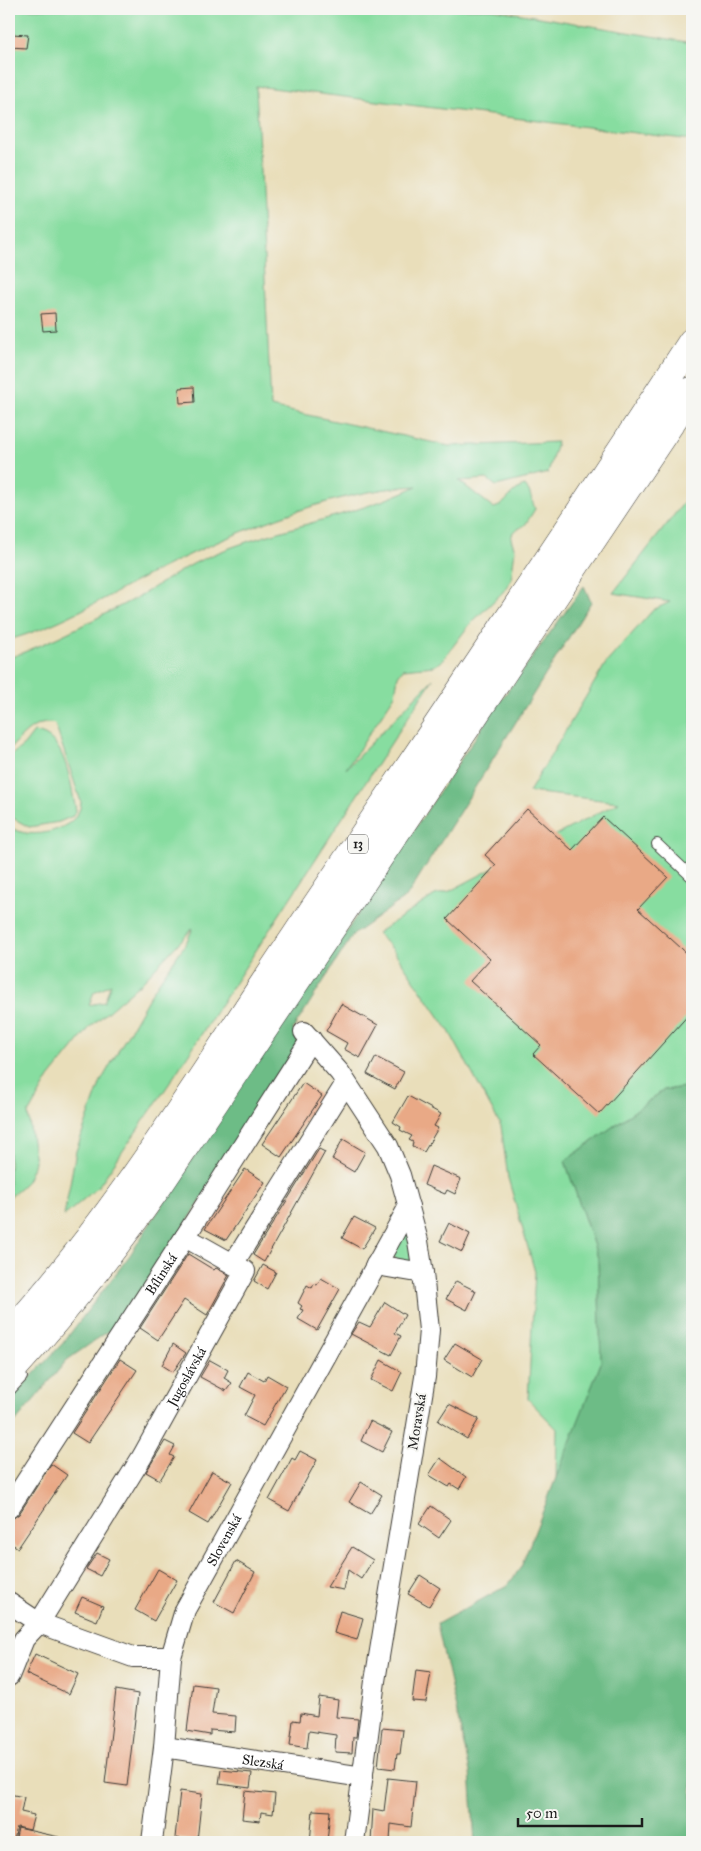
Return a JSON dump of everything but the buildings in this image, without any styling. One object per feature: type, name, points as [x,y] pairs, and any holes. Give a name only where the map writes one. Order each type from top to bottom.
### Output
[{"type":"highway","name":"13","points":[[9,1334],[58,1280],[90,1238],[154,1146],[410,767],[692,342]]},
{"type":"highway","name":"13","points":[[19,1370],[109,1256],[208,1113],[689,400]]},
{"type":"street","name":"Moravská","points":[[307,1035],[346,1083],[388,1146],[409,1206],[418,1241],[429,1330],[425,1377],[375,1682],[354,1842]]},
{"type":"street","name":"Bílinská","points":[[9,1508],[185,1237],[307,1035]]},
{"type":"street","points":[[185,1237],[233,1264],[346,1083]]},
{"type":"street","name":"Slovenská","points":[[152,1842],[164,1747],[170,1657],[185,1610],[409,1206]]},
{"type":"street","name":"Jugoslávská","points":[[9,1676],[24,1639],[39,1623],[142,1457],[245,1270],[233,1264]]},
{"type":"street","points":[[376,1265],[423,1273]]},
{"type":"street","points":[[9,1603],[39,1623],[133,1657],[170,1657]]},
{"type":"street","name":"Slezská","points":[[164,1747],[363,1777]]},
{"type":"lane","points":[[657,844],[692,876]]},
{"type":"lane","points":[[84,1302],[109,1256]]},
{"type":"lane","points":[[9,1391],[19,1370]]},
{"type":"green space","points":[[9,9],[492,9],[692,43],[692,140],[256,86],[271,407],[449,446],[557,442],[548,473],[496,486],[487,479],[459,481],[494,508],[502,504],[512,493],[520,488],[525,486],[529,491],[535,509],[525,525],[513,532],[511,539],[515,550],[511,580],[503,592],[470,624],[441,662],[434,666],[403,669],[398,676],[395,695],[346,769],[433,679],[169,1084],[98,1187],[64,1216],[76,1151],[101,1081],[152,992],[186,943],[193,928],[141,983],[90,1027],[49,1078],[28,1114],[35,1162],[27,1181],[9,1198],[9,826],[18,831],[29,833],[52,831],[73,820],[79,812],[81,802],[55,724],[48,723],[35,726],[24,734],[9,750],[9,658],[41,645],[136,598],[202,559],[237,545],[341,515],[417,486],[384,489],[349,496],[313,506],[243,531],[176,561],[62,620],[9,640]],"holes":[[[111,984],[104,1002],[89,1005],[94,992]]]},
{"type":"green space","points":[[692,492],[692,1086],[664,1090],[565,1161],[598,1258],[601,1363],[556,1481],[557,1429],[528,1399],[535,1272],[508,1178],[501,1126],[449,1031],[394,951],[377,933],[435,895],[448,892],[619,802],[529,792],[606,663],[653,610],[670,602],[613,593]]},
{"type":"green space","points":[[584,586],[591,602],[407,896],[353,935],[293,1029],[300,1048],[123,1321],[67,1360],[9,1430],[9,1400],[63,1343],[130,1255],[262,1050],[340,941],[491,714]]},
{"type":"green space","points":[[34,732],[45,735],[54,742],[60,751],[69,775],[76,810],[73,816],[59,822],[29,827],[9,816],[9,760],[10,756],[24,745]]},
{"type":"green space","points":[[692,1086],[692,1842],[475,1842],[470,1772],[437,1624],[508,1585],[521,1567],[601,1363],[598,1258],[565,1161],[664,1090]]},
{"type":"green space","points":[[409,1231],[412,1261],[405,1264],[398,1261],[392,1255],[400,1232]]}]
